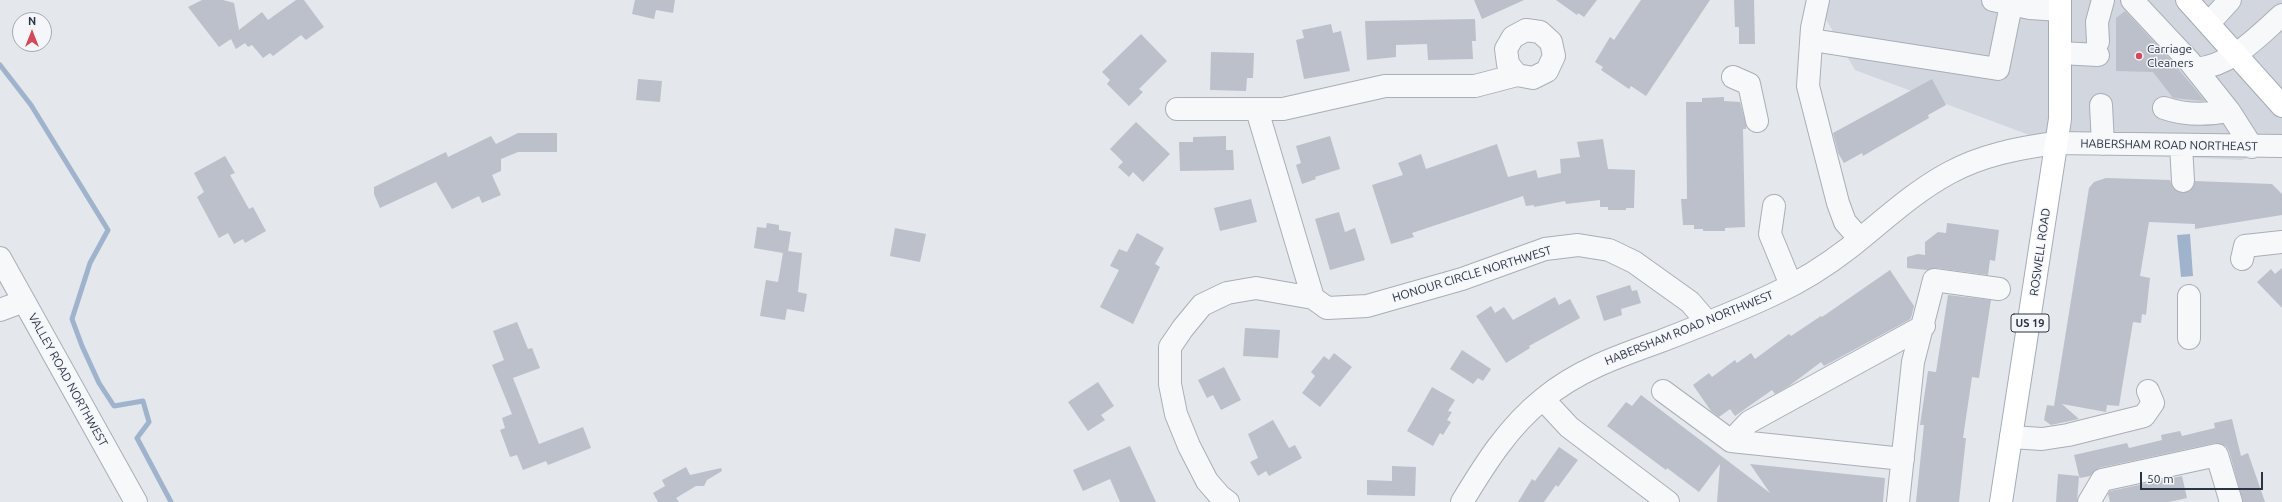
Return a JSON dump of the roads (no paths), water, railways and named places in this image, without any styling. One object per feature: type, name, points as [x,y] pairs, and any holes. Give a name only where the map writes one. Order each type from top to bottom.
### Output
[{"type":"main road","points":[[2187,0],[2282,106]]},
{"type":"main road","name":"ROSWELL ROAD","points":[[2001,502],[2055,143],[2060,119],[2060,5]]},
{"type":"street","points":[[1818,0],[1808,70],[1811,97],[1838,203],[1845,222],[1860,239]]},
{"type":"street","points":[[2060,54],[2098,48],[2097,22],[2103,0]]},
{"type":"street","points":[[2132,0],[2196,69],[2229,111],[2252,147]]},
{"type":"street","points":[[2209,23],[2230,0]]},
{"type":"street","points":[[2278,0],[2282,1]]},
{"type":"street","points":[[1812,40],[1998,69],[2006,2],[2030,8],[2060,5]]},
{"type":"street","points":[[2196,69],[2214,66],[2237,55],[2282,15]]},
{"type":"street","points":[[1177,109],[1283,109],[1385,86],[1476,86],[1517,75]]},
{"type":"street","points":[[1733,77],[1749,84],[1757,121]]},
{"type":"street","points":[[2101,105],[2103,144]]},
{"type":"street","points":[[2164,108],[2180,112],[2215,114],[2229,111]]},
{"type":"street","points":[[1257,110],[1313,298]]},
{"type":"street","name":"HABERSHAM ROAD NORTHWEST","points":[[1462,502],[1496,448],[1519,421],[1543,398],[1571,379],[1599,364],[1708,323],[1791,285],[1815,272],[1860,239],[1914,194],[1950,173],[2001,152],[2055,143]]},
{"type":"street","name":"HABERSHAM ROAD NORTHEAST","points":[[2055,143],[2252,147],[2282,146]]},
{"type":"street","points":[[2181,146],[2183,181]]},
{"type":"street","points":[[1774,206],[1770,234],[1791,285]]},
{"type":"street","points":[[2242,259],[2245,246],[2282,242]]},
{"type":"street","name":"HONOUR CIRCLE NORTHWEST","points":[[1228,502],[1220,496],[1207,481],[1189,446],[1179,420],[1170,384],[1170,347],[1183,328],[1202,306],[1227,293],[1256,288],[1313,298],[1327,308],[1367,306],[1462,279],[1545,249],[1578,245],[1608,250],[1634,262],[1690,302],[1708,323]]},
{"type":"street","name":"VALLEY ROAD NORTHWEST","points":[[0,258],[136,502]]},
{"type":"street","points":[[1898,502],[1913,362],[1924,326],[1934,280],[1999,289]]},
{"type":"street","points":[[2189,296],[2189,338]]},
{"type":"street","points":[[0,310],[24,301]]},
{"type":"street","points":[[1731,441],[1749,422],[1924,326]]},
{"type":"street","points":[[2011,437],[2042,439],[2068,435],[2144,416],[2153,403],[2148,391]]},
{"type":"street","points":[[1663,392],[1731,441],[1903,459]]},
{"type":"street","points":[[1543,398],[1569,427],[1668,502]]},
{"type":"street","points":[[2089,502],[2102,480],[2216,455],[2226,501]]},
{"type":"water","points":[[2190,234],[2193,276],[2181,277],[2177,235]]},
{"type":"waterway","points":[[0,65],[31,105],[108,230],[90,263],[72,319],[82,346],[99,383],[114,406],[143,401],[149,422],[137,438],[171,502]]},
{"type":"place","name":"Carriage Cleaners","points":[[2139,56]]}]
